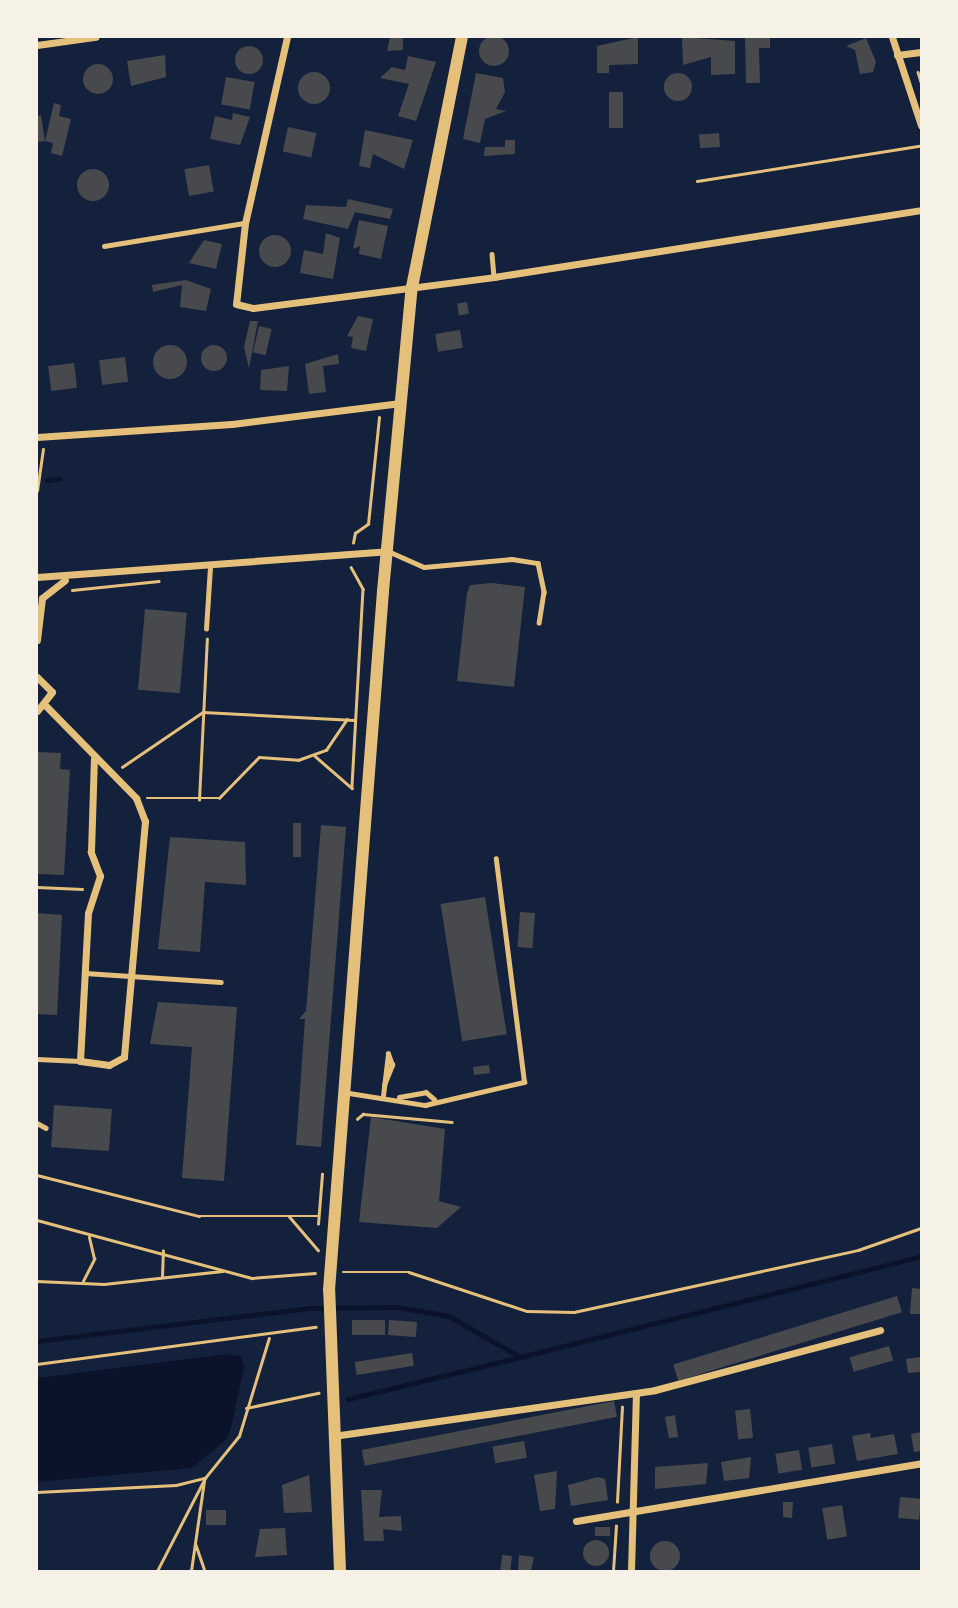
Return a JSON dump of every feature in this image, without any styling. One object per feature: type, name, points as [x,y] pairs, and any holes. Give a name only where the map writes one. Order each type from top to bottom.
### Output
[{"type":"street","points":[[37,46],[95,37]]},
{"type":"street","points":[[287,37],[245,223],[236,304],[253,308],[494,277],[921,210]]},
{"type":"street","points":[[340,1571],[328,1326],[329,1290],[349,1093],[387,551],[412,287],[462,37]]},
{"type":"street","points":[[892,37],[921,125]]},
{"type":"street","points":[[897,55],[921,52]]},
{"type":"street","points":[[41,436],[232,424],[402,403]]},
{"type":"street","points":[[37,577],[65,579],[387,551]]},
{"type":"street","points":[[37,640],[42,598],[65,579]]},
{"type":"street","points":[[37,677],[50,687],[46,706],[37,711]]},
{"type":"street","points":[[46,706],[94,759],[136,798],[145,821],[124,1057],[109,1065],[80,1061],[88,913],[98,890],[91,852],[94,759]]},
{"type":"street","points":[[333,1436],[636,1392],[880,1330]]},
{"type":"street","points":[[631,1571],[636,1392]]},
{"type":"street","points":[[576,1521],[921,1463]]},
{"type":"lane","points":[[104,246],[245,223]]},
{"type":"lane","points":[[492,254],[494,277]]},
{"type":"lane","points":[[387,551],[424,568],[512,559],[538,563],[544,592],[539,623]]},
{"type":"lane","points":[[206,629],[210,567]]},
{"type":"lane","points":[[349,1093],[399,1097],[425,1105],[434,1099],[524,1082],[496,859]]},
{"type":"lane","points":[[85,973],[221,982]]},
{"type":"lane","points":[[383,1096],[383,1061],[388,1054],[392,1065],[384,1085]]},
{"type":"lane","points":[[37,1059],[80,1061]]},
{"type":"lane","points":[[399,1097],[426,1092],[434,1099]]},
{"type":"lane","points":[[37,1123],[46,1128]]},
{"type":"path","points":[[697,181],[919,146]]},
{"type":"path","points":[[351,800],[363,589],[350,565],[355,533],[368,524],[381,404]]},
{"type":"path","points":[[37,491],[41,436]]},
{"type":"path","points":[[338,565],[350,565]]},
{"type":"path","points":[[42,598],[170,580]]},
{"type":"path","points":[[199,800],[206,629]]},
{"type":"path","points":[[111,775],[204,712],[355,720]]},
{"type":"path","points":[[136,798],[219,798],[259,757],[315,756],[335,741],[347,719]]},
{"type":"path","points":[[315,756],[352,788]]},
{"type":"path","points":[[37,887],[98,890]]},
{"type":"path","points":[[354,1121],[363,1114],[452,1122]]},
{"type":"path","points":[[37,1175],[199,1216],[318,1216],[323,1161]]},
{"type":"path","points":[[289,1216],[318,1250]]},
{"type":"path","points":[[37,1220],[89,1238],[163,1251],[251,1278],[318,1273]]},
{"type":"path","points":[[344,1262],[343,1272],[409,1272],[527,1311],[574,1312],[858,1250],[921,1228]]},
{"type":"path","points":[[82,1282],[94,1259],[89,1238]]},
{"type":"path","points":[[162,1278],[163,1251]]},
{"type":"path","points":[[37,1281],[162,1278],[224,1271]]},
{"type":"path","points":[[157,1571],[205,1478],[239,1436],[269,1338],[278,1330],[328,1326]]},
{"type":"path","points":[[37,1364],[269,1338]]},
{"type":"path","points":[[614,1571],[623,1392]]},
{"type":"path","points":[[246,1408],[321,1393]]},
{"type":"path","points":[[37,1492],[177,1485],[205,1478]]},
{"type":"path","points":[[191,1571],[205,1478]]},
{"type":"path","points":[[195,1545],[205,1571]]},
{"type":"water","points":[[227,1354],[241,1356],[244,1367],[232,1424],[227,1439],[192,1468],[37,1482],[37,1378]]},
{"type":"building","points":[[494,36],[504,41],[509,51],[504,61],[494,66],[484,61],[479,51],[484,41]]},
{"type":"building","points":[[390,37],[403,37],[403,50],[387,51]]},
{"type":"building","points":[[638,37],[638,64],[609,65],[609,73],[597,73],[597,46]]},
{"type":"building","points":[[682,37],[735,41],[735,74],[711,75],[711,57],[683,65]]},
{"type":"building","points":[[745,37],[770,37],[770,48],[759,48],[760,83],[746,83]]},
{"type":"building","points":[[866,38],[876,62],[873,72],[860,74],[855,50],[846,46]]},
{"type":"building","points":[[249,46],[259,50],[263,60],[259,70],[249,74],[239,70],[235,60],[239,50]]},
{"type":"building","points":[[165,55],[166,77],[131,86],[127,61]]},
{"type":"building","points":[[408,56],[436,62],[416,121],[398,116],[409,84],[380,78],[392,67],[405,70]]},
{"type":"building","points":[[98,64],[109,68],[113,79],[109,90],[98,94],[87,90],[83,79],[87,68]]},
{"type":"building","points":[[314,72],[326,76],[330,88],[326,100],[314,104],[302,100],[298,88],[302,76]]},
{"type":"building","points":[[476,73],[503,78],[505,92],[496,109],[506,111],[485,119],[480,143],[463,139]]},
{"type":"building","points":[[678,73],[688,77],[692,87],[688,97],[678,101],[668,97],[664,87],[668,77]]},
{"type":"building","points":[[226,77],[255,82],[250,110],[221,105]]},
{"type":"building","points":[[609,92],[623,92],[623,128],[609,128]]},
{"type":"building","points":[[54,103],[61,105],[59,116],[71,119],[62,156],[51,153],[53,143],[45,141]]},
{"type":"building","points":[[233,113],[250,117],[240,145],[210,139],[215,116],[232,120]]},
{"type":"building","points":[[41,115],[45,141],[37,142],[37,116]]},
{"type":"building","points":[[288,127],[316,133],[311,157],[283,151]]},
{"type":"building","points":[[365,130],[413,140],[404,169],[373,154],[370,168],[359,166]]},
{"type":"building","points":[[719,133],[720,147],[700,148],[699,134]]},
{"type":"building","points":[[505,140],[515,140],[515,154],[484,156],[485,147],[505,147]]},
{"type":"building","points":[[209,165],[214,192],[189,196],[184,169]]},
{"type":"building","points":[[93,169],[104,174],[109,185],[104,196],[93,201],[82,196],[77,185],[82,174]]},
{"type":"building","points":[[348,199],[393,209],[390,219],[355,212],[348,229],[303,219],[306,205],[346,207]]},
{"type":"building","points":[[359,220],[388,226],[381,259],[359,254],[360,246],[353,249]]},
{"type":"building","points":[[326,233],[340,238],[333,279],[300,273],[304,250],[323,254]]},
{"type":"building","points":[[275,235],[286,240],[291,251],[286,262],[275,267],[264,262],[259,251],[264,240]]},
{"type":"building","points":[[204,240],[222,244],[216,269],[189,263]]},
{"type":"building","points":[[186,280],[211,289],[206,311],[180,307],[182,285],[153,292],[152,285]]},
{"type":"building","points":[[467,302],[469,314],[459,315],[457,304]]},
{"type":"building","points":[[358,316],[373,319],[366,351],[351,348],[353,337],[347,336]]},
{"type":"building","points":[[250,321],[258,321],[249,368],[244,347]]},
{"type":"building","points":[[259,326],[272,329],[266,355],[253,352]]},
{"type":"building","points":[[460,330],[463,348],[438,352],[435,334]]},
{"type":"building","points":[[170,345],[182,350],[187,362],[182,374],[170,379],[158,374],[153,362],[158,350]]},
{"type":"building","points":[[214,345],[223,349],[227,358],[223,367],[214,371],[205,367],[201,358],[205,349]]},
{"type":"building","points":[[338,354],[339,364],[323,366],[326,392],[309,394],[305,364]]},
{"type":"building","points":[[125,357],[128,382],[102,385],[99,360]]},
{"type":"building","points":[[74,363],[77,388],[51,391],[48,366]]},
{"type":"building","points":[[289,366],[287,391],[260,390],[261,370]]},
{"type":"building","points":[[492,583],[525,587],[514,687],[457,681],[467,593],[470,585]]},
{"type":"building","points":[[145,609],[187,613],[180,693],[138,690]]},
{"type":"building","points":[[37,752],[61,753],[60,769],[70,770],[64,875],[37,874]]},
{"type":"building","points":[[293,823],[301,823],[301,857],[293,857]]},
{"type":"building","points":[[321,825],[346,827],[321,1147],[296,1145],[305,1019],[299,1019],[306,1011]]},
{"type":"building","points":[[170,837],[245,842],[246,885],[205,882],[200,952],[158,949]]},
{"type":"building","points":[[485,897],[507,1034],[462,1041],[441,904]]},
{"type":"building","points":[[520,912],[535,913],[533,948],[518,947]]},
{"type":"building","points":[[37,913],[62,915],[57,1015],[37,1014]]},
{"type":"building","points":[[158,1002],[237,1007],[224,1181],[182,1178],[192,1047],[150,1044]]},
{"type":"building","points":[[489,1065],[490,1073],[474,1075],[473,1067]]},
{"type":"building","points":[[54,1105],[112,1109],[109,1151],[51,1147]]},
{"type":"building","points":[[371,1117],[445,1129],[439,1201],[461,1207],[437,1228],[359,1222]]},
{"type":"building","points":[[912,1288],[921,1289],[921,1314],[910,1314]]},
{"type":"building","points":[[897,1296],[902,1312],[678,1381],[673,1364]]},
{"type":"building","points":[[352,1320],[385,1320],[385,1335],[352,1335]]},
{"type":"building","points":[[389,1320],[417,1322],[416,1337],[388,1335]]},
{"type":"building","points":[[889,1346],[893,1360],[854,1372],[850,1357]]},
{"type":"building","points":[[412,1353],[414,1366],[357,1375],[355,1362]]},
{"type":"building","points":[[921,1357],[921,1372],[908,1373],[906,1359]]},
{"type":"building","points":[[614,1401],[617,1417],[365,1466],[362,1450]]},
{"type":"building","points":[[750,1409],[753,1438],[738,1439],[735,1411]]},
{"type":"building","points":[[675,1415],[678,1437],[669,1438],[665,1417]]},
{"type":"building","points":[[921,1432],[921,1451],[914,1452],[911,1434]]},
{"type":"building","points":[[870,1433],[871,1438],[894,1434],[898,1454],[857,1461],[852,1436]]},
{"type":"building","points":[[524,1441],[527,1458],[495,1463],[492,1447]]},
{"type":"building","points":[[832,1444],[835,1464],[811,1468],[808,1448]]},
{"type":"building","points":[[799,1450],[802,1470],[778,1474],[775,1454]]},
{"type":"building","points":[[751,1457],[749,1478],[724,1481],[721,1462]]},
{"type":"building","points":[[708,1463],[706,1484],[655,1489],[655,1467]]},
{"type":"building","points":[[557,1471],[555,1509],[540,1511],[534,1475]]},
{"type":"building","points":[[309,1475],[312,1512],[284,1513],[282,1485]]},
{"type":"building","points":[[598,1477],[605,1479],[608,1500],[571,1506],[568,1485]]},
{"type":"building","points":[[361,1490],[382,1490],[379,1517],[401,1516],[402,1531],[383,1529],[384,1541],[364,1541]]},
{"type":"building","points":[[900,1497],[921,1499],[919,1520],[898,1518]]},
{"type":"building","points":[[783,1502],[793,1502],[792,1518],[783,1517]]},
{"type":"building","points":[[842,1505],[847,1537],[827,1540],[822,1508]]},
{"type":"building","points":[[206,1510],[226,1510],[226,1525],[206,1525]]},
{"type":"building","points":[[595,1527],[610,1527],[610,1536],[595,1536]]},
{"type":"building","points":[[285,1528],[287,1555],[255,1557],[260,1529]]},
{"type":"building","points":[[596,1540],[605,1544],[609,1553],[605,1562],[596,1566],[587,1562],[583,1553],[587,1544]]},
{"type":"building","points":[[665,1541],[671,1542],[679,1550],[679,1562],[671,1570],[665,1571],[659,1570],[651,1562],[650,1556],[651,1550],[659,1542]]},
{"type":"building","points":[[502,1555],[512,1556],[510,1571],[500,1571]]},
{"type":"building","points":[[519,1555],[534,1557],[531,1571],[518,1571]]},
{"type":"waterway","points":[[47,480],[60,479]]},
{"type":"waterway","points":[[37,1341],[310,1308],[397,1307],[449,1316],[520,1357],[921,1256]]},
{"type":"waterway","points":[[348,1399],[520,1357]]}]
